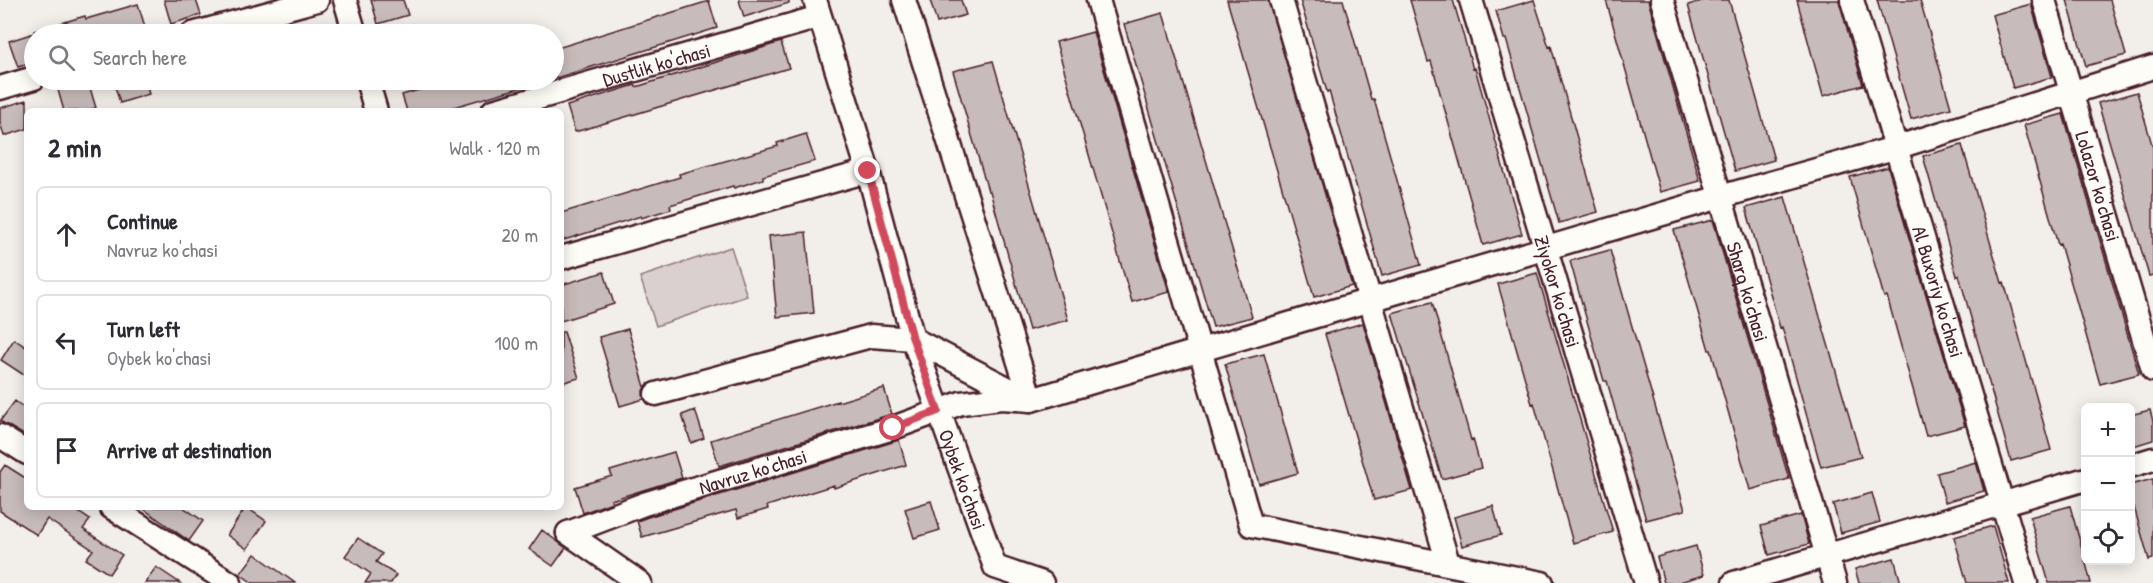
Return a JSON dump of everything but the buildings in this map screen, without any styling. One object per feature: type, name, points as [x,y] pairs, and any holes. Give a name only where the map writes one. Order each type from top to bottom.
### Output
[{"type":"street","points":[[228,24],[316,0]]},
{"type":"street","points":[[345,0],[351,24]]},
{"type":"street","points":[[904,0],[1031,400]]},
{"type":"street","points":[[1098,0],[1202,350],[1251,525],[1542,583]]},
{"type":"street","points":[[1281,0],[1448,563]]},
{"type":"street","name":"Ziyokor ko'chasi","points":[[1471,0],[1646,583]]},
{"type":"street","name":"Sharq ko'chasi","points":[[1662,0],[1835,583]]},
{"type":"street","name":"Al Buxoriy ko'chasi","points":[[1852,0],[1898,147],[2026,583]]},
{"type":"street","name":"Lolazor ko'chasi","points":[[2043,0],[2153,370]]},
{"type":"street","name":"Dustlik ko'chasi","points":[[564,89],[817,9]]},
{"type":"street","name":"Oybek ko'chasi","points":[[817,9],[868,171],[913,339],[995,567],[1042,583]]},
{"type":"street","points":[[656,394],[871,336],[913,339],[1031,400],[1720,197],[1898,147],[2071,91],[2153,68]]},
{"type":"street","points":[[0,88],[24,81]]},
{"type":"street","points":[[370,90],[375,108]]},
{"type":"street","name":"Dustlik ko'chasi","points":[[503,108],[560,90]]},
{"type":"street","points":[[564,257],[868,171]]},
{"type":"street","name":"Navruz ko'chasi","points":[[640,583],[568,533],[644,504],[893,428],[961,403],[1001,398],[1031,400]]},
{"type":"street","points":[[0,436],[24,451]]},
{"type":"street","points":[[2135,464],[2153,459]]},
{"type":"street","points":[[1734,583],[2081,480]]},
{"type":"street","points":[[116,510],[230,583]]},
{"type":"shaded area","points":[[731,247],[747,296],[656,326],[640,277]]},
{"type":"route","points":[[868,171],[913,339],[938,411],[893,428]]}]
